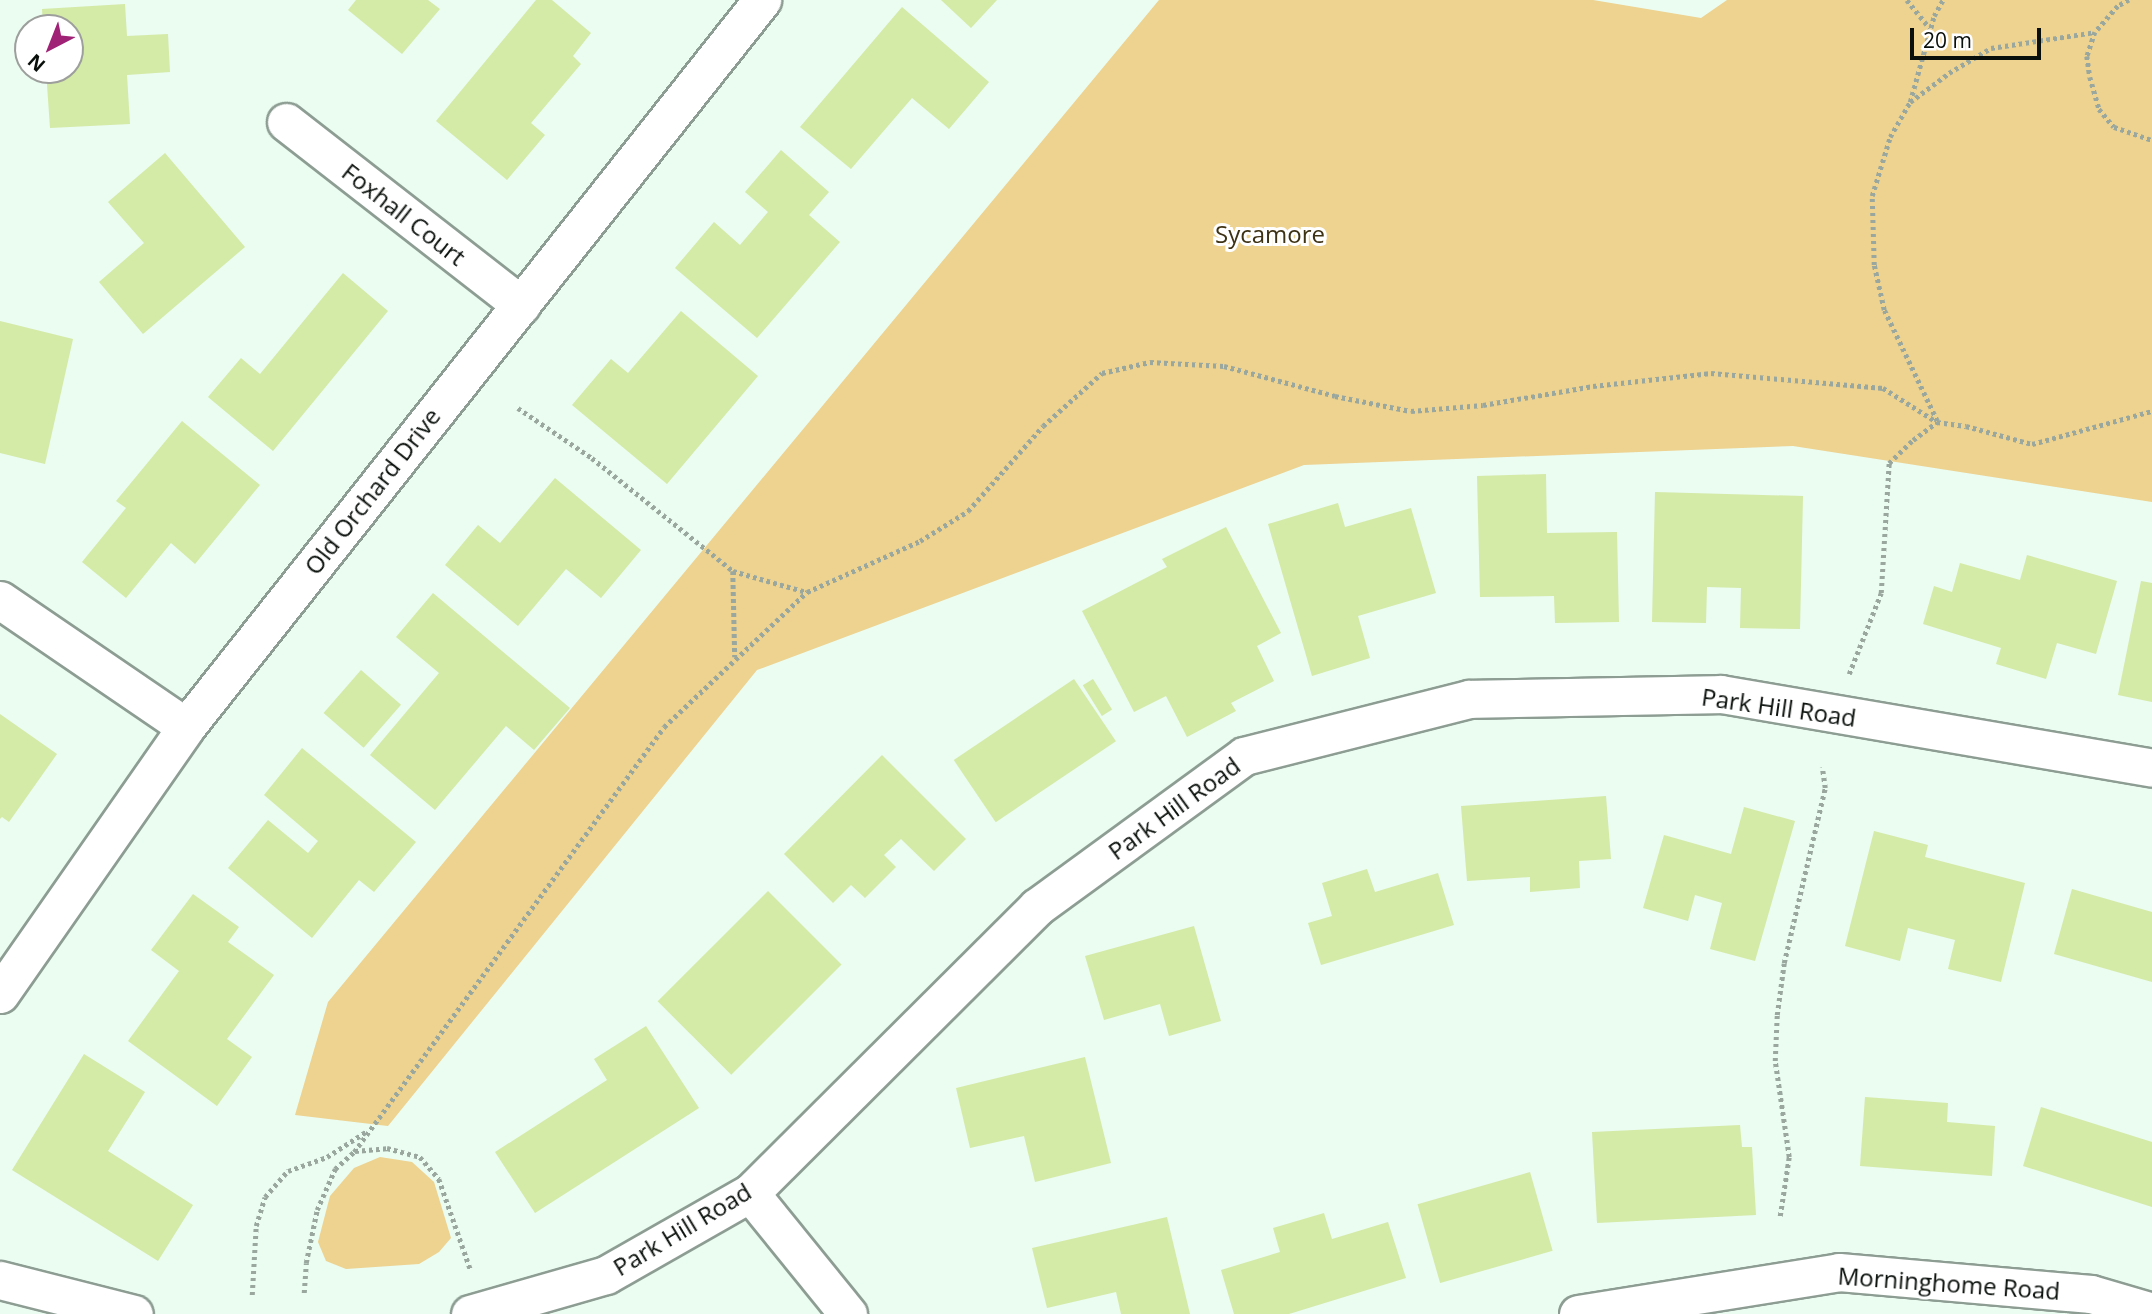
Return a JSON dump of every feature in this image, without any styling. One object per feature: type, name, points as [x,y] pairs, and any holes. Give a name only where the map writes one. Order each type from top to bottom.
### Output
[{"type":"street","name":"Old Orchard Drive","points":[[0,994],[186,727],[762,0]]},
{"type":"street","name":"Foxhall Court","points":[[286,122],[521,305]]},
{"type":"street","points":[[0,600],[186,727]]},
{"type":"street","name":"Park Hill Road","points":[[470,1314],[606,1275],[750,1193],[1037,906],[1244,756],[1469,699],[1721,694],[2152,768]]},
{"type":"street","points":[[750,1193],[848,1314]]},
{"type":"street","name":"Morninghome Road","points":[[1578,1314],[1839,1272],[2091,1294],[2152,1312]]},
{"type":"street","points":[[0,1280],[134,1314]]},
{"type":"path","points":[[1907,0],[1931,29]]},
{"type":"path","points":[[1937,422],[1884,310],[1871,230],[1872,196],[1881,159],[1910,102],[1931,29],[1943,0]]},
{"type":"path","points":[[2129,0],[2118,6],[2095,32],[2087,55],[2099,109],[2115,127],[2152,140]]},
{"type":"path","points":[[1910,102],[1949,73],[1991,48],[2095,32]]},
{"type":"path","points":[[304,1293],[306,1263],[317,1210],[335,1169],[354,1152],[664,727],[807,592],[920,541],[968,511],[1043,426],[1102,373],[1150,362],[1224,366],[1335,396],[1411,411],[1483,405],[1593,386],[1711,373],[1883,388],[1937,422],[1966,425],[2032,444],[2152,411]]},
{"type":"path","points":[[518,408],[592,458],[733,570],[807,592]]},
{"type":"path","points":[[1849,675],[1881,593],[1889,463],[1937,422]]},
{"type":"path","points":[[733,570],[736,658]]},
{"type":"path","points":[[1780,1216],[1789,1157],[1775,1061],[1777,1015],[1784,962],[1825,788],[1822,767]]},
{"type":"path","points":[[252,1295],[256,1226],[265,1197],[288,1171],[327,1157],[370,1129]]},
{"type":"path","points":[[354,1152],[387,1148],[420,1157],[439,1179],[471,1271]]},
{"type":"green space","name":"Sycamore","points":[[1159,0],[1593,0],[1701,18],[1727,0],[2152,0],[2152,502],[1793,446],[1304,465],[757,670],[388,1126],[295,1115],[328,1002]]},
{"type":"green space","points":[[380,1157],[412,1162],[434,1182],[451,1238],[439,1252],[419,1264],[346,1269],[326,1261],[318,1242],[330,1196],[354,1168]]},
{"type":"building","points":[[356,0],[428,0],[440,9],[402,54],[348,10]]},
{"type":"building","points":[[536,0],[552,0],[591,33],[573,56],[581,64],[531,123],[545,135],[507,180],[436,121]]},
{"type":"building","points":[[941,0],[997,0],[971,28]]},
{"type":"building","points":[[125,4],[127,36],[168,34],[170,72],[127,75],[130,124],[50,128],[47,84],[84,84],[84,14],[42,14],[42,9]]},
{"type":"building","points":[[902,7],[989,82],[949,129],[912,98],[851,169],[800,127]]},
{"type":"building","points":[[781,150],[829,192],[809,215],[840,242],[757,338],[675,268],[714,222],[740,245],[768,212],[745,192]]},
{"type":"building","points":[[165,153],[245,247],[143,334],[99,282],[144,243],[108,202]]},
{"type":"building","points":[[343,273],[388,311],[273,451],[208,397],[241,358],[260,374]]},
{"type":"building","points":[[681,311],[758,376],[667,484],[572,405],[611,359],[628,373]]},
{"type":"building","points":[[0,321],[73,339],[45,464],[0,453]]},
{"type":"building","points":[[182,421],[260,485],[195,564],[171,543],[126,598],[82,562],[126,508],[116,501]]},
{"type":"building","points":[[1546,474],[1547,533],[1617,532],[1619,622],[1555,623],[1554,596],[1480,597],[1477,476]]},
{"type":"building","points":[[555,478],[641,550],[601,598],[566,569],[518,626],[445,565],[478,525],[500,543]]},
{"type":"building","points":[[1655,492],[1803,496],[1800,629],[1740,628],[1741,588],[1707,587],[1706,623],[1652,622]]},
{"type":"building","points":[[1338,503],[1345,527],[1411,508],[1436,593],[1358,616],[1370,658],[1312,676],[1268,524]]},
{"type":"building","points":[[1226,527],[1281,633],[1257,646],[1274,681],[1231,703],[1236,711],[1187,737],[1166,696],[1134,712],[1082,611],[1167,567],[1162,559]]},
{"type":"building","points":[[2027,555],[2117,581],[2096,654],[2057,643],[2046,679],[1996,664],[2001,648],[1923,624],[1934,586],[1952,592],[1960,563],[2020,580]]},
{"type":"building","points":[[2141,581],[2152,583],[2152,702],[2118,695]]},
{"type":"building","points":[[433,593],[570,708],[534,750],[506,726],[435,810],[370,755],[439,673],[396,637]]},
{"type":"building","points":[[361,670],[401,705],[364,748],[324,713]]},
{"type":"building","points":[[1074,679],[1116,741],[996,822],[954,760]]},
{"type":"building","points":[[1093,679],[1112,710],[1102,716],[1083,685]]},
{"type":"building","points":[[0,714],[57,754],[9,822],[2,817],[0,819]]},
{"type":"building","points":[[302,748],[416,842],[374,892],[359,880],[312,938],[228,868],[268,820],[308,853],[318,841],[264,795]]},
{"type":"building","points":[[882,755],[966,839],[934,871],[901,839],[884,855],[896,867],[865,898],[851,885],[833,903],[784,854]]},
{"type":"building","points":[[1606,796],[1611,859],[1579,861],[1580,888],[1530,892],[1530,877],[1467,881],[1461,806]]},
{"type":"building","points":[[1744,807],[1795,821],[1755,961],[1710,949],[1722,903],[1695,895],[1688,921],[1643,908],[1664,835],[1731,854]]},
{"type":"building","points":[[1874,831],[1928,845],[1925,857],[2025,883],[2001,982],[1948,969],[1955,940],[1908,928],[1900,961],[1845,946]]},
{"type":"building","points":[[1367,869],[1375,892],[1438,873],[1454,925],[1321,965],[1308,923],[1332,916],[1322,883]]},
{"type":"building","points":[[2072,889],[2152,912],[2152,982],[2054,954]]},
{"type":"building","points":[[768,891],[842,965],[731,1075],[658,1001]]},
{"type":"building","points":[[193,894],[239,927],[228,942],[274,975],[227,1039],[252,1057],[217,1106],[128,1041],[179,971],[151,950]]},
{"type":"building","points":[[1194,926],[1221,1021],[1169,1036],[1160,1004],[1104,1020],[1085,956]]},
{"type":"building","points":[[646,1026],[699,1108],[535,1213],[495,1152],[607,1080],[594,1059]]},
{"type":"building","points":[[84,1054],[145,1092],[108,1151],[193,1205],[158,1261],[12,1170]]},
{"type":"building","points":[[1085,1057],[1111,1163],[1035,1182],[1024,1136],[970,1148],[956,1088]]},
{"type":"building","points":[[1865,1097],[1948,1103],[1947,1122],[1995,1126],[1992,1176],[1860,1166]]},
{"type":"building","points":[[2041,1107],[2152,1142],[2152,1207],[2023,1166]]},
{"type":"building","points":[[1740,1125],[1742,1147],[1752,1147],[1756,1215],[1597,1223],[1592,1132]]},
{"type":"building","points":[[1530,1172],[1553,1251],[1440,1283],[1418,1204]]},
{"type":"building","points":[[1324,1213],[1332,1239],[1388,1222],[1406,1278],[1289,1314],[1234,1314],[1221,1270],[1280,1252],[1273,1228]]},
{"type":"building","points":[[1167,1217],[1190,1314],[1121,1314],[1116,1292],[1047,1308],[1032,1248]]}]
